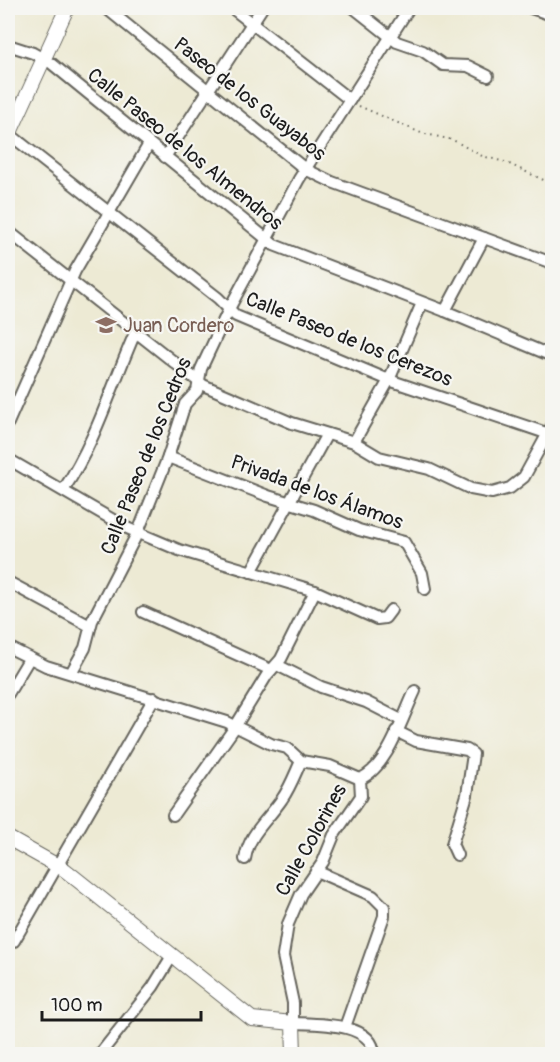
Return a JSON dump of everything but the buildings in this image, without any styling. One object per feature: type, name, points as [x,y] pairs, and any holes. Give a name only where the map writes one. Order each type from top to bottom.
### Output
[{"type":"street","points":[[8,135],[67,8]]},
{"type":"street","name":"Paseo de los Guayabos","points":[[106,8],[305,169],[552,263]]},
{"type":"street","points":[[232,8],[350,100]]},
{"type":"street","points":[[165,157],[250,22],[262,8]]},
{"type":"street","points":[[354,8],[390,37],[423,51],[443,65],[468,66],[488,76]]},
{"type":"street","name":"Calle Paseo de los Cedros","points":[[71,673],[85,648],[90,626],[138,532],[186,404],[197,391],[201,369],[229,309],[305,169],[409,8]]},
{"type":"street","points":[[531,8],[552,15]]},
{"type":"street","name":"Calle Paseo de los Almendros","points":[[8,45],[44,58],[279,248],[445,310],[552,356]]},
{"type":"street","name":"Calle Paseo de los Cerezos","points":[[8,135],[109,212],[239,317],[389,380],[551,432]]},
{"type":"street","points":[[8,423],[72,281],[149,144]]},
{"type":"street","points":[[8,233],[198,382],[263,412],[354,442],[379,457],[429,469],[471,489],[492,493],[517,484],[551,432]]},
{"type":"street","points":[[445,310],[484,238]]},
{"type":"street","points":[[354,442],[389,380],[422,303]]},
{"type":"street","points":[[64,489],[87,451],[108,394],[135,333]]},
{"type":"street","points":[[251,572],[327,434]]},
{"type":"street","name":"Privada de los Álamos","points":[[168,457],[291,502],[371,535],[405,542],[422,573],[425,589]]},
{"type":"street","points":[[8,474],[11,460],[64,489],[100,514],[179,550],[315,591],[380,619],[386,618],[391,610]]},
{"type":"street","points":[[8,582],[90,626]]},
{"type":"street","points":[[173,815],[274,667],[315,591]]},
{"type":"street","points":[[143,612],[321,687],[366,702],[401,720]]},
{"type":"street","points":[[8,647],[29,659],[154,698],[235,727],[271,744],[286,748],[302,761],[330,766],[360,779]]},
{"type":"street","points":[[8,694],[29,659]]},
{"type":"street","name":"Calle Colorines","points":[[293,1023],[293,1003],[283,956],[285,940],[297,902],[323,862],[334,835],[360,796],[360,779],[378,767],[415,691]]},
{"type":"street","points":[[14,941],[154,698]]},
{"type":"street","points":[[396,732],[417,741],[471,752],[472,772],[452,844],[457,855]]},
{"type":"street","points":[[245,859],[247,849],[257,829],[285,795],[302,761]]},
{"type":"street","points":[[8,838],[57,865],[252,1018],[345,1027],[363,1035],[370,1041],[374,1054]]},
{"type":"street","points":[[316,871],[373,896],[384,907],[384,916],[345,1027]]},
{"type":"street","points":[[100,1054],[153,987],[172,956]]},
{"type":"street","points":[[293,1023],[294,1054]]},
{"type":"path","points":[[350,100],[414,130],[453,140],[482,156],[505,162],[552,184]]},
{"type":"place","name":"Juan Cordero","points":[[106,325]]}]
